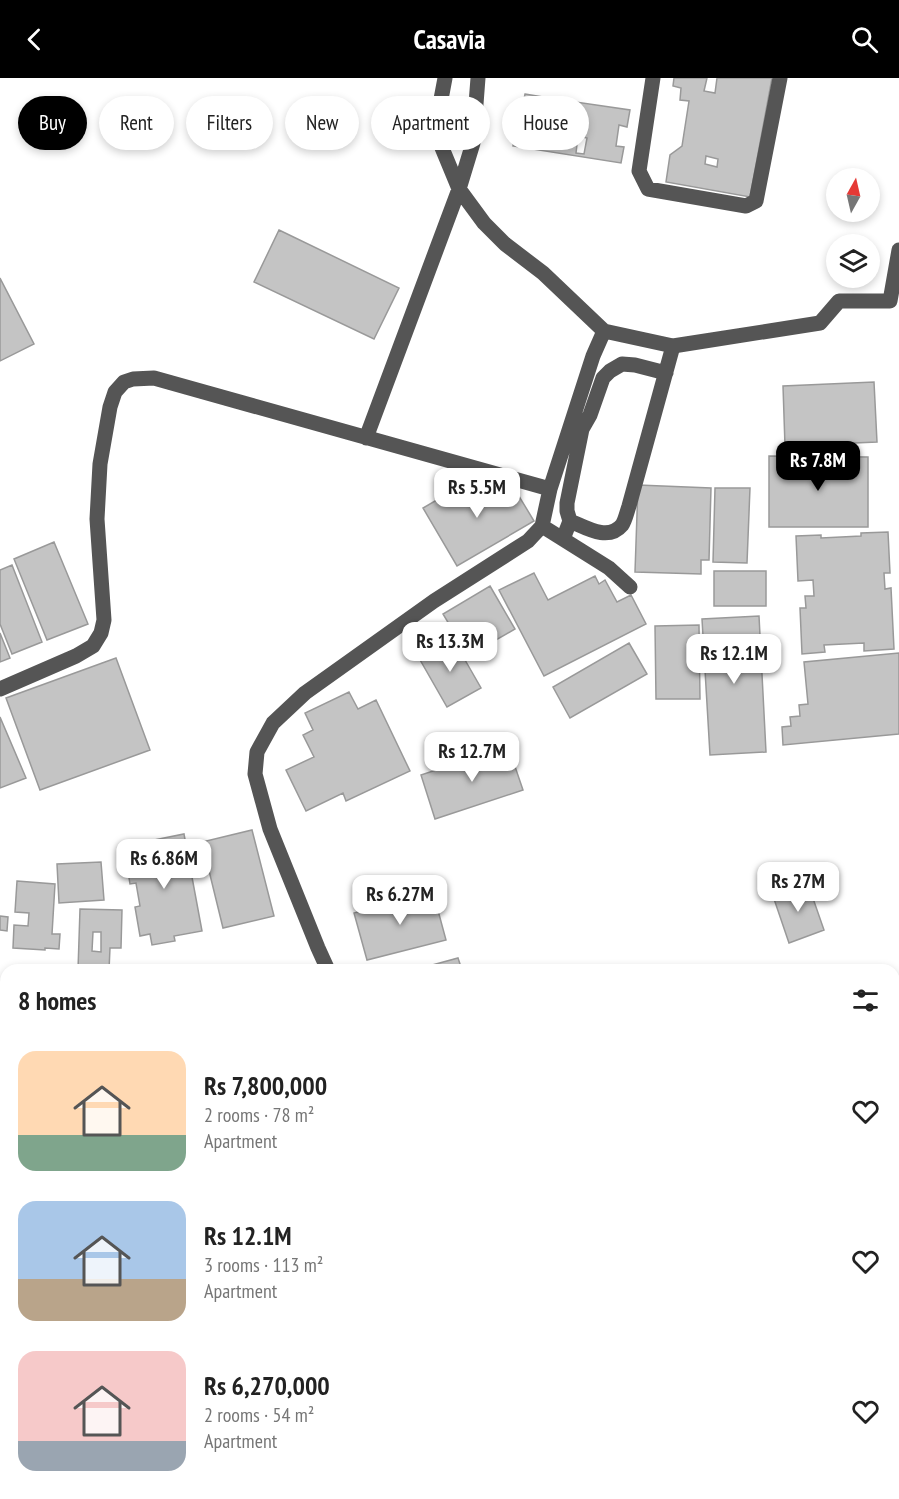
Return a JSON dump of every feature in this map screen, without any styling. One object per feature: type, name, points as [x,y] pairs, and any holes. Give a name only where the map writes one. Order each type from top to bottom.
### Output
[{"type":"street","points":[[445,78],[435,131],[459,189],[484,223],[505,244],[543,273],[604,331],[673,346],[820,323],[839,301],[890,301],[899,250]]},
{"type":"street","points":[[366,438],[459,189],[473,143],[478,78]]},
{"type":"street","points":[[653,78],[639,171],[648,189],[746,206],[756,201],[780,78]]},
{"type":"street","points":[[325,964],[270,829],[255,774],[257,752],[273,723],[304,693],[434,602],[528,541],[542,526],[550,489],[593,356],[604,331]]},
{"type":"street","points":[[570,521],[602,534],[612,532],[622,525],[673,346]]},
{"type":"street","points":[[563,539],[570,521],[567,503],[582,429],[590,415],[603,378],[622,364],[666,373]]},
{"type":"street","points":[[0,689],[76,656],[93,646],[101,633],[104,620],[97,519],[100,464],[114,392],[124,382],[154,378],[550,489]]},
{"type":"street","points":[[542,526],[609,568],[630,587]]},
{"type":"building","points":[[674,78],[707,78],[704,91],[715,93],[717,78],[772,78],[750,197],[666,182],[670,155],[682,146],[689,101],[680,100],[681,88],[673,86]],"holes":[[[706,156],[718,159],[717,167],[705,164]]]},
{"type":"building","points":[[589,104],[630,110],[627,127],[619,125],[616,146],[624,147],[621,163],[538,150],[576,150],[576,153],[584,154],[585,150],[589,150]]},
{"type":"building","points":[[279,230],[399,288],[374,339],[254,282]]},
{"type":"building","points":[[0,278],[34,344],[0,361]]},
{"type":"building","points":[[874,382],[877,442],[785,446],[783,386]]},
{"type":"building","points":[[769,456],[868,457],[868,527],[769,527]]},
{"type":"building","points":[[480,483],[488,496],[511,483],[534,521],[457,566],[423,508],[464,484],[468,490]]},
{"type":"building","points":[[638,485],[711,488],[709,560],[701,560],[701,574],[635,572]]},
{"type":"building","points":[[715,488],[750,488],[747,563],[713,562]]},
{"type":"building","points":[[888,532],[890,573],[884,573],[885,589],[891,588],[894,649],[864,651],[864,643],[824,645],[825,652],[802,654],[800,608],[806,608],[805,596],[814,596],[813,580],[798,581],[796,536],[821,535],[821,538]]},
{"type":"building","points":[[54,542],[88,624],[47,640],[14,559]]},
{"type":"building","points":[[12,565],[42,642],[12,654],[0,624],[0,570]]},
{"type":"building","points":[[714,571],[766,571],[766,606],[714,606]]},
{"type":"building","points":[[534,573],[548,600],[595,576],[599,584],[605,580],[617,602],[631,595],[646,624],[544,676],[499,590]]},
{"type":"building","points":[[490,586],[515,629],[468,656],[443,614]]},
{"type":"building","points":[[759,616],[766,752],[710,755],[702,619]]},
{"type":"building","points":[[699,625],[700,699],[656,699],[655,626]]},
{"type":"building","points":[[0,633],[10,658],[0,662]]},
{"type":"building","points":[[453,639],[481,688],[447,707],[419,658]]},
{"type":"building","points":[[629,643],[647,674],[570,718],[553,687]]},
{"type":"building","points":[[899,653],[899,734],[783,745],[782,727],[791,726],[790,717],[800,716],[799,705],[808,704],[804,662]]},
{"type":"building","points":[[116,658],[150,750],[40,790],[6,698]]},
{"type":"building","points":[[349,692],[358,709],[376,700],[410,771],[346,801],[343,793],[306,811],[286,770],[314,757],[303,735],[313,730],[305,713]]},
{"type":"building","points":[[0,717],[26,778],[0,788]]},
{"type":"building","points":[[508,746],[523,790],[435,819],[421,775]]},
{"type":"building","points":[[252,830],[274,916],[223,928],[202,842]]},
{"type":"building","points":[[184,834],[202,931],[174,936],[175,941],[152,945],[150,934],[140,936],[135,907],[140,906],[136,883],[130,884],[126,859],[137,858],[134,844]]},
{"type":"building","points":[[101,862],[104,900],[59,903],[57,864]]},
{"type":"building","points":[[17,881],[55,884],[52,934],[60,934],[59,949],[13,948],[14,925],[28,926],[29,913],[15,912]]},
{"type":"building","points":[[808,884],[824,930],[789,943],[773,896]]},
{"type":"building","points":[[433,892],[446,940],[367,960],[354,913]]},
{"type":"building","points":[[80,909],[122,910],[121,948],[110,948],[109,964],[78,964]],"holes":[[[93,932],[101,932],[101,952],[92,951]]]},
{"type":"building","points":[[0,916],[8,917],[7,931],[0,930]]},
{"type":"building","points":[[458,958],[460,964],[436,964]]}]
